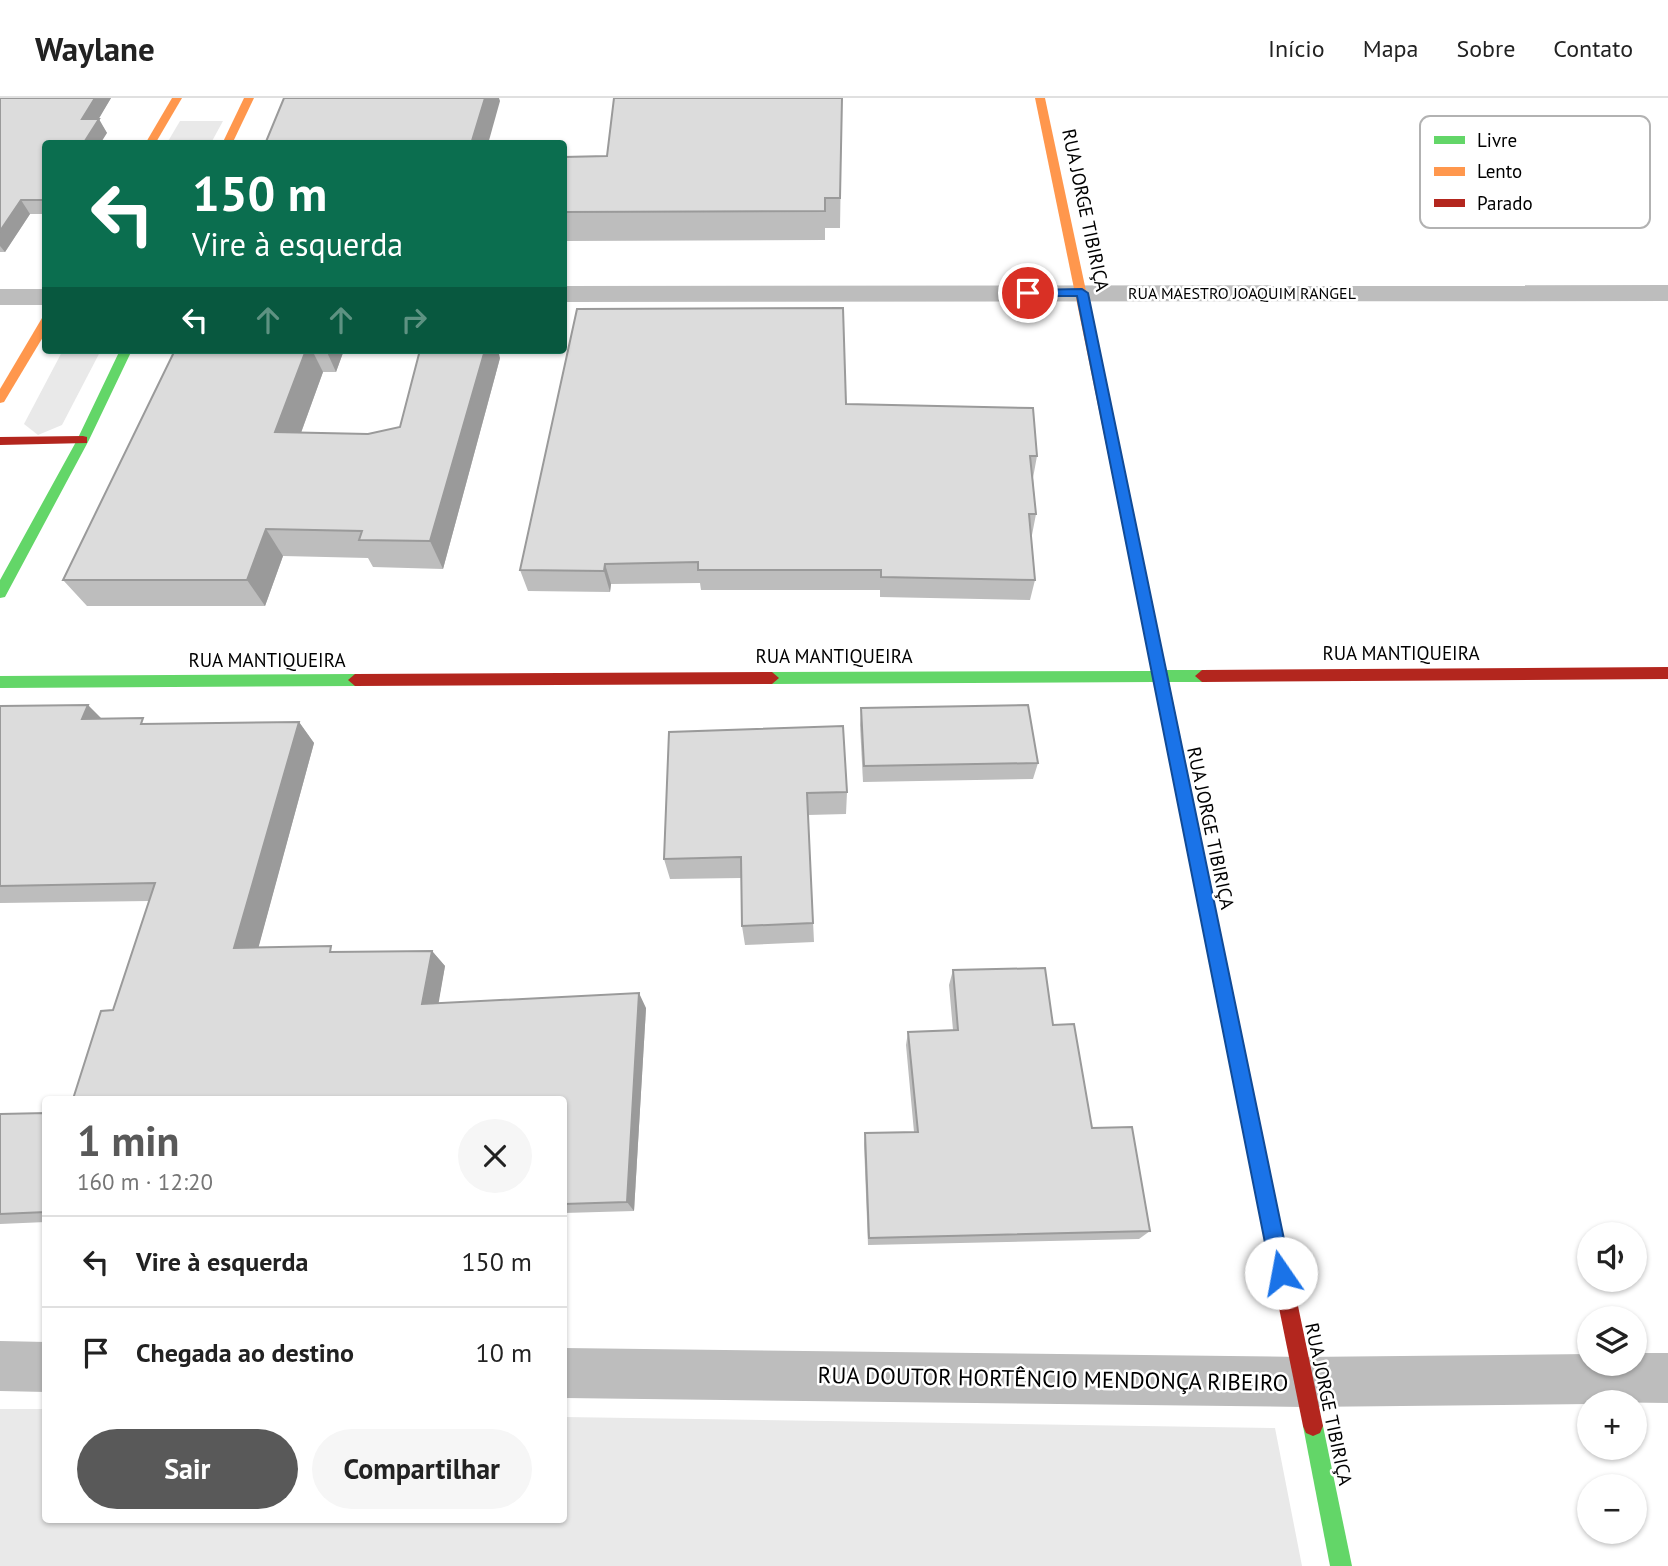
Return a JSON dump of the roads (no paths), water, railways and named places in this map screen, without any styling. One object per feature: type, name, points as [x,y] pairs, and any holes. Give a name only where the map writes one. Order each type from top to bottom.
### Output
[{"type":"street","points":[[152,140],[177,98]]},
{"type":"street","points":[[229,140],[249,98]]},
{"type":"street","name":"RUA JORGE TIBIRIÇA","points":[[1040,98],[1342,1566]]},
{"type":"street","name":"RUA MAESTRO JOAQUIM RANGEL","points":[[567,294],[1668,293]]},
{"type":"street","points":[[0,297],[42,297]]},
{"type":"street","points":[[0,399],[42,328]]},
{"type":"street","points":[[0,593],[83,440],[124,354]]},
{"type":"street","points":[[0,441],[83,440]]},
{"type":"street","name":"RUA MANTIQUEIRA","points":[[0,682],[1668,673]]},
{"type":"street","points":[[0,1366],[42,1367]]},
{"type":"street","name":"RUA DOUTOR HORTÊNCIO MENDONÇA RIBEIRO","points":[[567,1373],[1303,1382],[1668,1378]]}]
